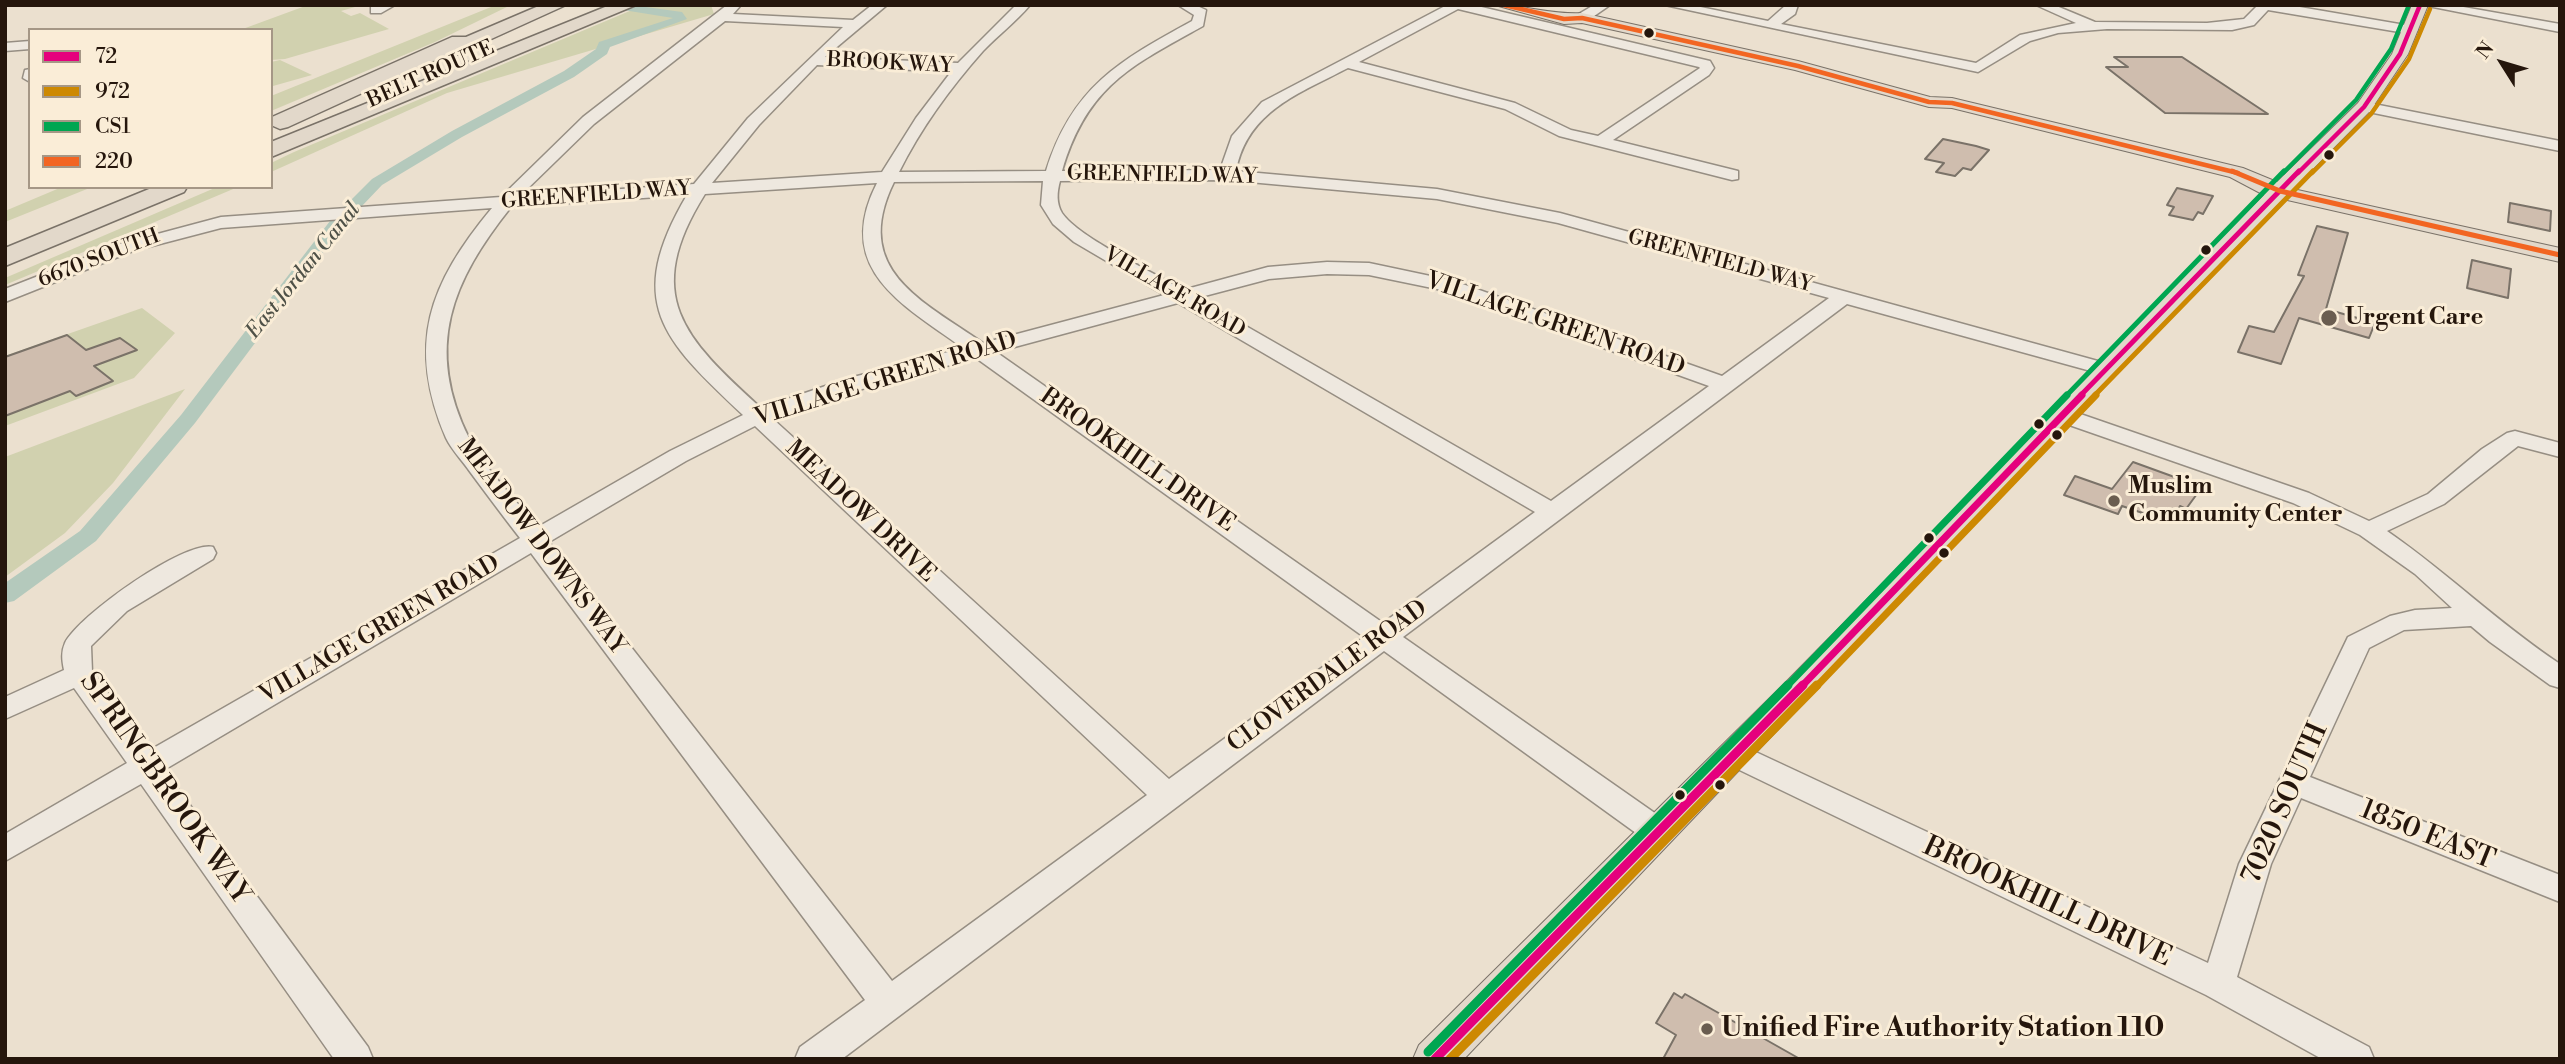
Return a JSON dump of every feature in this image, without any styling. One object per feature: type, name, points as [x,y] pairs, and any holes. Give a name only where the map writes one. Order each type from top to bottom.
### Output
[{"type":"highway","points":[[273,126],[531,5]]},
{"type":"highway","name":"BELT ROUTE","points":[[273,126],[557,5]]},
{"type":"highway","name":"BELT ROUTE","points":[[273,147],[590,5]]},
{"type":"highway","points":[[273,147],[627,5]]},
{"type":"highway","points":[[5,238],[127,189]]},
{"type":"highway","points":[[5,258],[173,189]]},
{"type":"main road","points":[[1503,5],[1564,19],[1582,18],[1798,66],[1929,102],[1936,110],[2068,147],[2222,184],[2280,191],[2560,255]]},
{"type":"main road","points":[[1545,5],[1577,12],[1582,18]]},
{"type":"main road","points":[[1435,1059],[1735,755],[2364,107],[2394,65],[2420,5]]},
{"type":"street","points":[[376,10],[389,5]]},
{"type":"street","name":"MEADOW DRIVE","points":[[881,5],[856,24],[760,113],[700,189],[674,232],[664,264],[665,298],[677,334],[705,368],[757,417],[1168,796]]},
{"type":"street","name":"BROOKHILL DRIVE","points":[[1024,5],[996,30],[926,112],[888,177],[871,219],[869,236],[881,270],[894,286],[981,350],[1658,832]]},
{"type":"street","name":"VILLAGE ROAD","points":[[1185,5],[1197,10],[1202,19],[1138,55],[1102,82],[1081,107],[1066,134],[1053,175],[1047,200],[1051,213],[1062,226],[1552,512]]},
{"type":"street","points":[[1227,175],[1235,142],[1247,122],[1275,99],[1456,5],[1705,64],[1704,72],[1600,142]]},
{"type":"street","points":[[1582,18],[1604,5]]},
{"type":"street","points":[[1671,5],[1978,68],[1988,64],[2014,43],[2031,36],[2093,26],[2232,26],[2249,22],[2265,5],[2411,30]]},
{"type":"street","points":[[1770,26],[1790,11],[1792,5]]},
{"type":"street","points":[[2042,5],[2093,26]]},
{"type":"street","points":[[2429,5],[2560,28]]},
{"type":"street","points":[[729,11],[856,24]]},
{"type":"street","name":"MEADOW DOWNS WAY","points":[[729,11],[590,118],[506,202],[465,253],[444,298],[439,310],[435,363],[458,440],[888,1003]]},
{"type":"street","points":[[5,47],[28,45]]},
{"type":"street","name":"BROOK WAY","points":[[816,61],[963,68]]},
{"type":"street","points":[[1346,63],[1510,106],[1565,133],[1732,175]]},
{"type":"street","points":[[2364,107],[2560,146]]},
{"type":"street","name":"GREENFIELD WAY","points":[[194,227],[254,218],[345,211],[888,177],[1227,175],[1377,186],[1560,218],[2109,369]]},
{"type":"street","name":"6670 SOUTH","points":[[5,296],[125,246],[194,227]]},
{"type":"street","name":"VILLAGE GREEN ROAD","points":[[5,849],[678,456],[757,417],[854,384],[1180,296],[1287,270],[1328,268],[1409,275],[1447,285],[1727,385]]},
{"type":"street","name":"CLOVERDALE ROAD","points":[[813,1059],[1845,296]]},
{"type":"street","points":[[2063,415],[2301,498],[2369,530],[2424,568],[2499,636],[2560,678]]},
{"type":"street","points":[[2369,530],[2437,499],[2490,454],[2515,438],[2560,450]]},
{"type":"street","name":"SPRINGBROOK WAY","points":[[204,553],[142,588],[92,628],[79,642],[74,656],[79,674],[148,766],[355,1059]]},
{"type":"street","name":"7020 SOUTH","points":[[2218,984],[2255,864],[2358,643],[2370,632],[2405,620],[2478,617]]},
{"type":"street","points":[[5,709],[79,674]]},
{"type":"street","name":"BROOKHILL DRIVE","points":[[1735,755],[2218,984],[2356,1059]]},
{"type":"street","name":"1850 EAST","points":[[2294,783],[2560,889]]},
{"type":"green space","points":[[308,5],[350,5],[355,7],[341,11],[351,16],[360,13],[389,29],[285,59],[273,60],[273,28],[245,28]]},
{"type":"green space","points":[[496,5],[511,5],[435,42],[273,110],[273,95]]},
{"type":"green space","points":[[644,5],[711,5],[714,14],[447,93],[273,171],[273,162]]},
{"type":"green space","points":[[280,60],[312,75],[273,86],[273,62]]},
{"type":"green space","points":[[57,189],[87,189],[5,222],[5,211]]},
{"type":"green space","points":[[212,189],[233,189],[5,285],[5,278]]},
{"type":"green space","points":[[142,308],[175,333],[134,378],[5,426],[5,416],[70,391],[76,395],[112,382],[94,366],[136,350],[120,338],[86,350],[67,335],[13,354],[5,366],[5,356]]},
{"type":"green space","points":[[185,389],[113,483],[65,533],[5,577],[5,457]]},
{"type":"building","points":[[2114,57],[2182,57],[2268,114],[2165,113],[2106,67],[2128,67]]},
{"type":"building","points":[[1943,139],[1989,150],[1971,170],[1963,168],[1955,176],[1936,172],[1944,163],[1925,159]]},
{"type":"building","points":[[2177,188],[2213,196],[2203,214],[2198,212],[2193,220],[2169,215],[2174,207],[2167,205]]},
{"type":"building","points":[[2510,203],[2551,211],[2550,231],[2508,222]]},
{"type":"building","points":[[2317,226],[2348,233],[2326,309],[2375,323],[2369,338],[2299,318],[2281,364],[2238,352],[2249,326],[2274,332],[2304,276],[2298,275]]},
{"type":"building","points":[[2472,260],[2511,269],[2508,298],[2467,288]]},
{"type":"building","points":[[67,335],[86,350],[120,338],[137,350],[94,366],[113,381],[76,396],[70,391],[5,416],[5,357]]},
{"type":"building","points":[[2133,462],[2202,487],[2186,509],[2180,506],[2172,523],[2122,506],[2118,514],[2064,495],[2075,476],[2112,489]]},
{"type":"building","name":"Unified Fire Authority Station 110","points":[[1674,993],[1682,998],[1685,994],[1800,1059],[1663,1059],[1676,1035],[1656,1023]]},
{"type":"waterway","name":"East Jordan Canal","points":[[5,595],[88,536],[188,419],[336,224],[377,182],[457,134],[569,74],[602,51],[604,45],[681,19],[678,15],[667,13],[598,5]]},
{"type":"transit line","name":"220","points":[[1504,5],[1564,19],[1582,18],[1798,66],[1929,102],[1952,103],[2236,172],[2280,191],[2560,255]]},
{"type":"transit line","name":"CS1","points":[[1428,1052],[1792,681],[2238,217],[2356,100],[2391,49],[2409,5]]},
{"type":"transit line","name":"72","points":[[1435,1059],[1800,688],[2246,224],[2364,107],[2400,54],[2420,5]]},
{"type":"transit line","name":"972","points":[[1450,1059],[1808,695],[2253,231],[2371,114],[2409,59],[2430,9]]},
{"type":"place","name":"Urgent Care","points":[[2329,318]]},
{"type":"place","name":"Muslim Community Center","points":[[2114,501]]},
{"type":"place","name":"Unified Fire Authority Station 110","points":[[1707,1029]]}]
